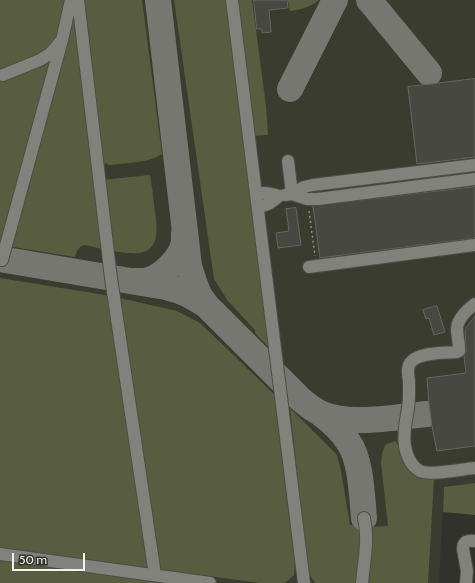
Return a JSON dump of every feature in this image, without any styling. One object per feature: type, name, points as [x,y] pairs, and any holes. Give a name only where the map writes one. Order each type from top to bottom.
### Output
[{"type":"lane","points":[[2,260],[62,40],[71,0]]},
{"type":"lane","points":[[78,0],[111,278],[155,575]]},
{"type":"lane","points":[[232,0],[304,583]]},
{"type":"lane","points":[[3,75],[40,60],[51,53],[62,40]]},
{"type":"lane","points":[[288,161],[292,194]]},
{"type":"lane","points":[[258,207],[268,205],[278,196],[292,194],[304,187],[313,185],[475,165]]},
{"type":"lane","points":[[292,194],[307,199],[318,199],[475,179]]},
{"type":"lane","points":[[256,193],[270,192],[278,196]]},
{"type":"lane","points":[[313,267],[475,245]]},
{"type":"lane","points":[[475,304],[468,309],[457,325],[459,351],[419,357],[412,360],[409,364],[408,416],[404,436],[407,455],[412,465],[420,470],[428,472],[444,472],[475,468]]},
{"type":"lane","points":[[362,583],[367,538],[364,518]]},
{"type":"lane","points":[[466,583],[467,571],[463,546],[468,541],[475,541]]},
{"type":"lane","points":[[0,554],[210,583]]},
{"type":"path","points":[[307,199],[313,267]]},
{"type":"shaded area","points":[[0,0],[475,0],[475,483],[444,487],[439,583],[0,583]]},
{"type":"green space","points":[[0,0],[142,0],[162,154],[157,157],[137,162],[109,165],[106,163],[94,167],[92,171],[94,176],[102,180],[150,175],[157,226],[155,240],[152,246],[147,250],[140,253],[127,253],[84,245],[79,248],[75,257],[0,245]]},
{"type":"green space","points":[[174,0],[226,0],[269,348],[255,333],[255,330],[228,301],[214,279]]},
{"type":"green space","points":[[235,0],[252,0],[266,106],[268,135],[252,136]]},
{"type":"green space","points":[[288,0],[319,0],[305,8],[290,11]]},
{"type":"green space","points":[[0,278],[111,296],[177,311],[200,323],[276,396],[295,561],[294,575],[285,583],[261,583],[163,570],[115,566],[0,552]]},
{"type":"green space","points":[[290,408],[337,455],[350,525],[363,526],[356,583],[315,583],[308,572]]},
{"type":"green space","points":[[395,441],[398,444],[401,454],[434,478],[428,583],[368,583],[372,527],[388,526],[381,463],[382,454],[385,445]]},
{"type":"green space","points":[[475,483],[475,515],[443,512],[444,487]]},
{"type":"green space","points":[[0,560],[173,583],[0,583]]},
{"type":"building","points":[[254,0],[287,0],[288,8],[269,10],[271,32],[262,33],[262,29],[257,29]]},
{"type":"building","points":[[475,79],[475,157],[417,164],[408,87]]},
{"type":"building","points":[[475,187],[475,238],[320,258],[313,206]]},
{"type":"building","points":[[296,208],[301,245],[278,248],[276,233],[289,231],[286,209]]},
{"type":"building","points":[[437,306],[445,332],[434,335],[429,318],[426,319],[423,310]]},
{"type":"building","points":[[475,316],[475,446],[437,451],[432,426],[427,378],[466,373],[464,356],[466,351],[465,330]]},
{"type":"taxiway","points":[[158,0],[189,266],[199,295],[207,306],[299,398],[322,414],[333,418],[359,420],[373,420],[427,414]]},
{"type":"taxiway","points":[[290,89],[335,0]]},
{"type":"taxiway","points":[[369,0],[429,73]]},
{"type":"taxiway","points":[[135,281],[145,281],[164,272],[179,255],[184,242],[184,233]]},
{"type":"taxiway","points":[[0,259],[166,287],[187,294],[207,306]]},
{"type":"taxiway","points":[[321,414],[340,431],[353,450],[360,479],[364,518]]}]
